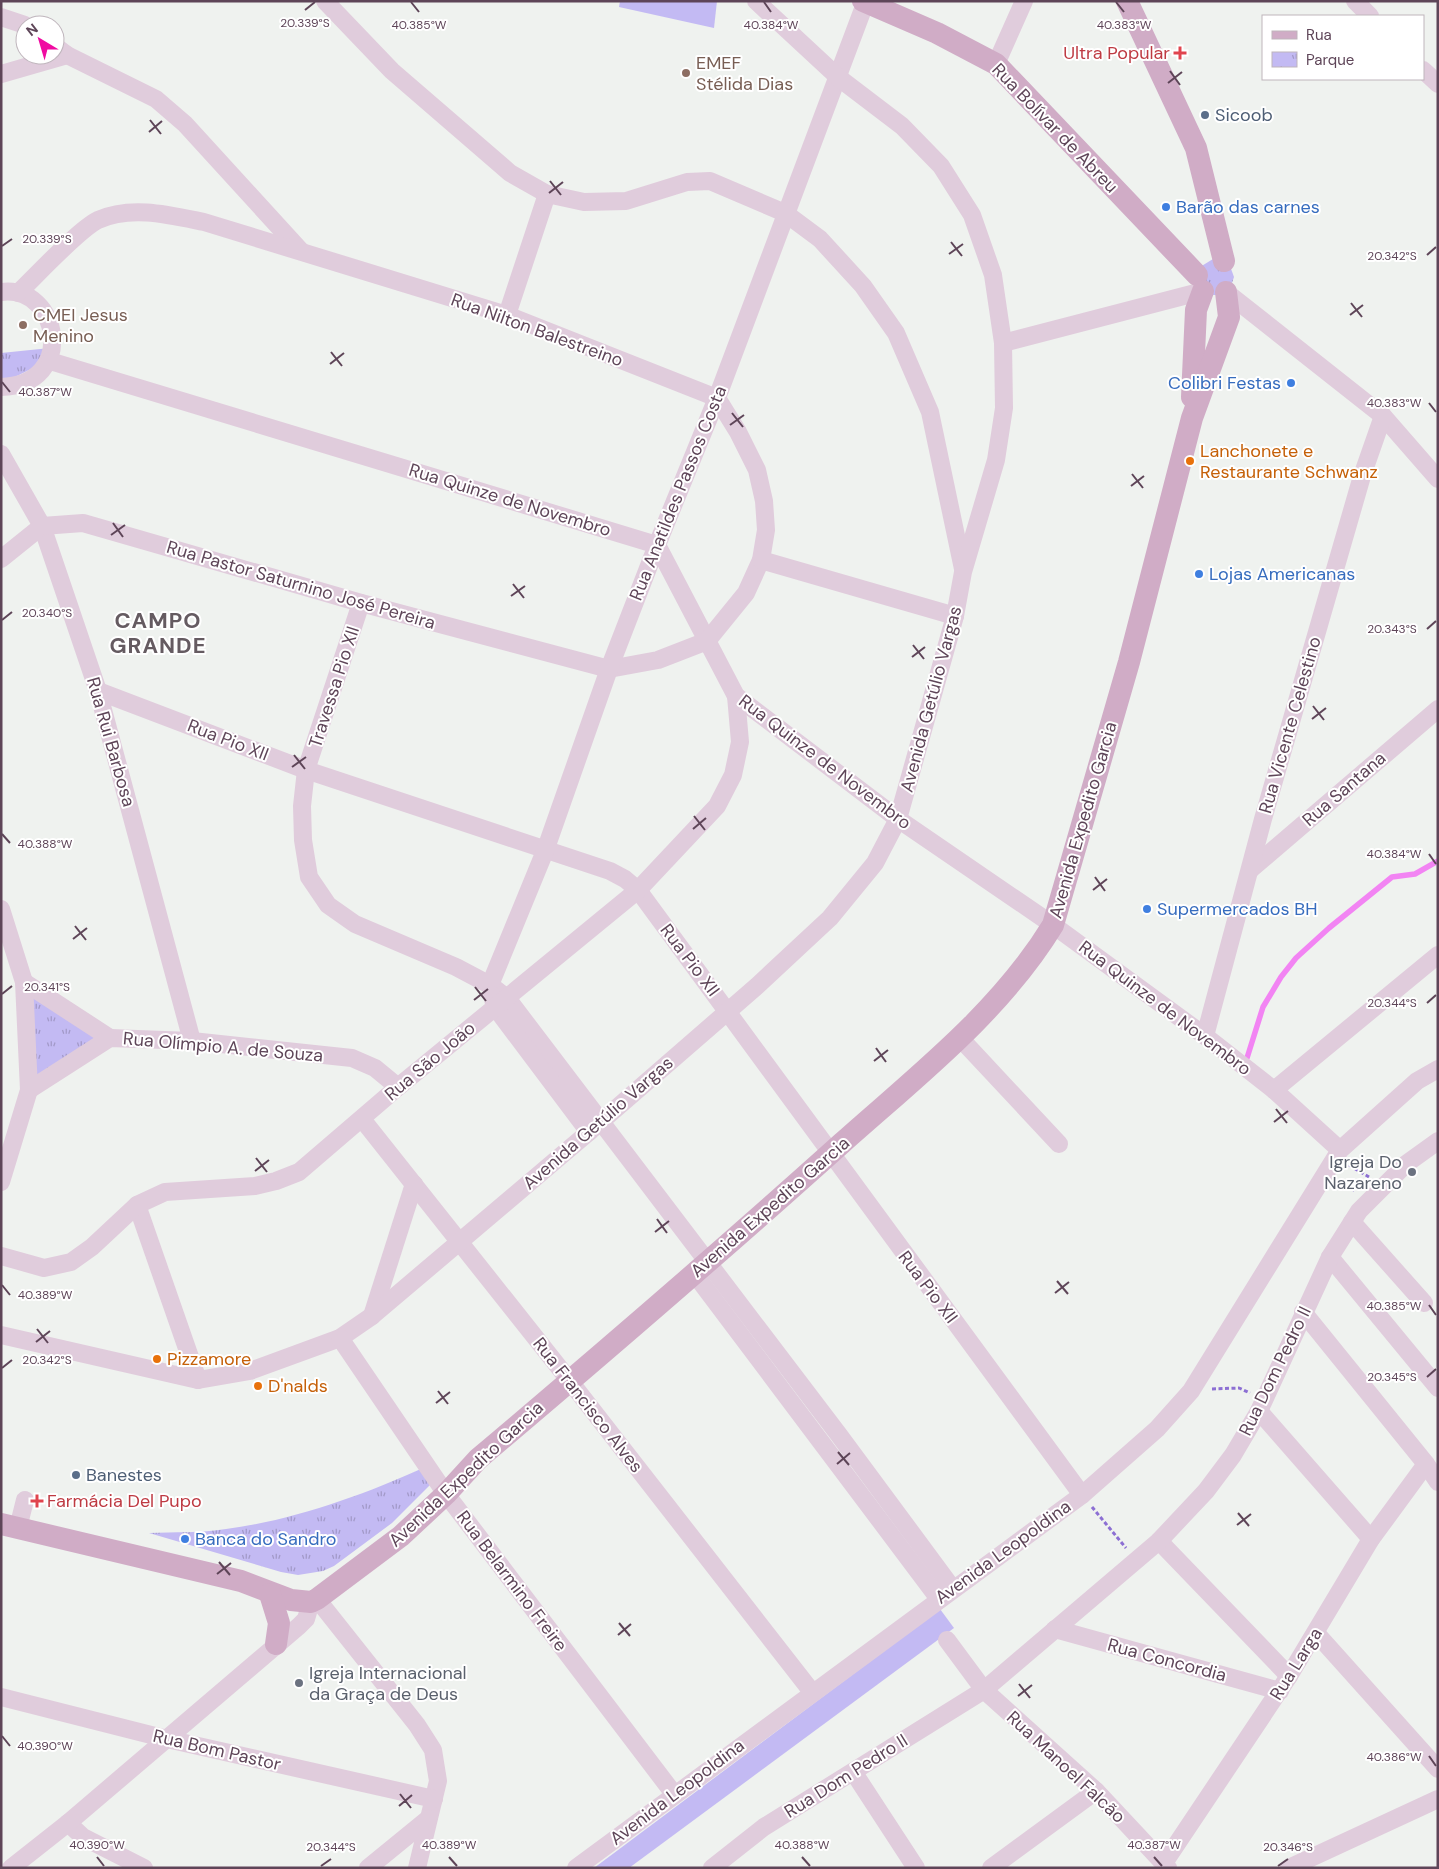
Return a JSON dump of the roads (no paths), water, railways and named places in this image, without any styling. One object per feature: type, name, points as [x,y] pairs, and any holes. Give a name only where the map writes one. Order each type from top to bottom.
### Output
[{"type":"main road","points":[[1127,1],[1196,148],[1224,261]]},
{"type":"main road","name":"Rua Bolívar de Abreu","points":[[865,2],[937,33],[996,64],[1200,283]]},
{"type":"main road","points":[[1213,259],[1224,261],[1230,266],[1234,276],[1231,286],[1226,292],[1217,295],[1200,283],[1200,267],[1213,259]]},
{"type":"main road","name":"Avenida Expedito Garcia","points":[[1192,418],[1196,310],[1200,283]]},
{"type":"main road","name":"Avenida Expedito Garcia","points":[[314,1600],[388,1547],[446,1494],[478,1459],[701,1268],[960,1038],[1008,987],[1040,946],[1053,925],[1129,662],[1192,418],[1229,317],[1226,292]]},
{"type":"main road","points":[[10,1526],[241,1581],[270,1594],[291,1600],[314,1600]]},
{"type":"main road","points":[[270,1594],[278,1623],[276,1644]]},
{"type":"street","points":[[325,1],[392,71],[510,173],[547,194],[584,202],[626,201],[687,182],[710,182],[785,212],[820,239],[863,286],[896,333],[930,412],[963,572]]},
{"type":"street","points":[[756,1],[839,78],[902,126],[941,166],[972,215],[992,275],[1003,343],[1004,408],[996,460],[963,572]]},
{"type":"street","points":[[996,64],[1024,1]]},
{"type":"street","points":[[1355,1],[1369,15]]},
{"type":"street","name":"Rua Anatildes Passos Costa","points":[[490,985],[545,851],[656,545],[717,398],[785,212],[839,78],[865,2]]},
{"type":"street","points":[[1,18],[15,23]]},
{"type":"street","points":[[65,52],[156,99],[186,124],[302,252]]},
{"type":"street","points":[[1,74],[24,65]]},
{"type":"street","points":[[1424,71],[1438,84]]},
{"type":"street","points":[[507,314],[547,194]]},
{"type":"street","name":"Rua Nilton Balestreino","points":[[10,293],[97,221],[121,213],[152,213],[204,222],[507,314],[717,398]]},
{"type":"street","points":[[1003,343],[1200,283]]},
{"type":"street","points":[[1226,292],[1383,416],[1438,479]]},
{"type":"street","points":[[1,387],[22,384],[32,379],[50,361],[52,348],[48,319],[40,307],[10,293]]},
{"type":"street","name":"Rua Quinze de Novembro","points":[[50,361],[656,545],[736,696],[898,819],[1053,925],[1205,1036],[1274,1090],[1334,1159]]},
{"type":"street","points":[[610,668],[658,660],[707,642],[746,593],[761,560],[766,530],[764,501],[757,470],[738,432],[717,398]]},
{"type":"street","name":"Rua Vicente Celestino","points":[[1205,1036],[1263,819],[1362,476],[1383,416]]},
{"type":"street","name":"Rua Rui Barbosa","points":[[1,454],[42,526],[98,691],[192,1041]]},
{"type":"street","name":"Rua Pastor Saturnino José Pereira","points":[[42,526],[83,523],[361,603],[610,668]]},
{"type":"street","points":[[1,560],[42,526]]},
{"type":"street","points":[[761,560],[955,616]]},
{"type":"street","name":"Avenida Getúlio Vargas","points":[[1,1335],[198,1380],[250,1371],[340,1338],[372,1316],[728,1011],[830,918],[875,863],[898,819],[955,616],[963,572]]},
{"type":"street","name":"Travessa Pio XII","points":[[361,603],[306,770],[302,806],[302,840],[309,877],[328,904],[355,924],[456,967],[490,985]]},
{"type":"street","name":"Rua Pio XII","points":[[98,691],[306,770],[545,851],[610,871],[625,879],[638,890],[728,1011],[830,1154],[1082,1495]]},
{"type":"street","name":"Rua São João","points":[[1,1256],[44,1268],[71,1262],[92,1247],[137,1205],[166,1192],[255,1186],[276,1181],[299,1172],[398,1087],[638,890],[717,806],[732,775],[740,742],[736,696]]},
{"type":"street","name":"Rua Santana","points":[[1250,870],[1438,709]]},
{"type":"street","points":[[1,909],[24,982],[29,1090],[1,1182]]},
{"type":"street","points":[[1274,1090],[1438,955]]},
{"type":"street","points":[[24,982],[110,1038]]},
{"type":"street","points":[[490,985],[701,1268],[824,1447],[946,1594]]},
{"type":"street","name":"Rua Olímpio A. de Souza","points":[[29,1090],[110,1038],[192,1041],[352,1058],[375,1068],[398,1087]]},
{"type":"street","points":[[960,1038],[1059,1144]]},
{"type":"street","name":"Avenida Leopoldina","points":[[576,1868],[812,1692],[1082,1495],[1156,1429],[1191,1390],[1334,1159],[1417,1081],[1438,1069]]},
{"type":"street","name":"Rua Francisco Alves","points":[[362,1119],[569,1380],[812,1692]]},
{"type":"street","name":"Rua Dom Pedro II","points":[[712,1868],[764,1826],[854,1773],[984,1690],[1159,1541],[1206,1491],[1234,1455],[1262,1404],[1330,1256],[1359,1211],[1406,1164],[1438,1141]]},
{"type":"street","points":[[372,1316],[414,1184]]},
{"type":"street","points":[[137,1205],[198,1380]]},
{"type":"street","points":[[1352,1222],[1424,1302]]},
{"type":"street","points":[[1330,1256],[1438,1388]]},
{"type":"street","points":[[701,1268],[839,1434],[859,1461],[946,1594]]},
{"type":"street","points":[[1303,1312],[1426,1464],[1438,1482]]},
{"type":"street","name":"Rua Belarmino Freire","points":[[340,1338],[446,1494],[674,1794]]},
{"type":"street","points":[[1262,1404],[1371,1539]]},
{"type":"street","points":[[824,1447],[839,1434]]},
{"type":"street","points":[[844,1473],[859,1461]]},
{"type":"street","name":"Rua Larga","points":[[1166,1865],[1285,1683],[1371,1539],[1426,1464]]},
{"type":"street","points":[[10,1526],[25,1500]]},
{"type":"street","points":[[1159,1541],[1285,1683]]},
{"type":"street","points":[[11,1868],[68,1823],[306,1619],[314,1600],[417,1725],[433,1750],[438,1780],[417,1868]]},
{"type":"street","name":"Rua Concordia","points":[[1055,1629],[1285,1683]]},
{"type":"street","points":[[1316,1633],[1438,1769]]},
{"type":"street","points":[[947,1640],[984,1690]]},
{"type":"street","name":"Rua Manoel Falcão","points":[[984,1690],[1096,1791],[1166,1865]]},
{"type":"street","name":"Rua Bom Pastor","points":[[1,1697],[167,1738],[434,1799]]},
{"type":"street","points":[[854,1773],[916,1868]]},
{"type":"street","points":[[991,1868],[1096,1791]]},
{"type":"street","points":[[1290,1868],[1438,1799]]},
{"type":"street","points":[[368,1868],[428,1819]]},
{"type":"street","points":[[68,1823],[83,1837],[144,1868]]},
{"type":"waterway","points":[[1247,1058],[1263,1007],[1281,977],[1296,958],[1329,928],[1392,877],[1415,874],[1438,861]]},
{"type":"place","name":"Ultra Popular","points":[[1180,53]]},
{"type":"place","name":"EMEF Stélida Dias","points":[[686,73]]},
{"type":"place","name":"Sicoob","points":[[1205,115]]},
{"type":"place","name":"Barão das carnes","points":[[1166,207]]},
{"type":"place","name":"CMEI Jesus Menino","points":[[23,325]]},
{"type":"place","name":"Colibri Festas","points":[[1291,383]]},
{"type":"place","name":"Lanchonete e Restaurante Schwanz","points":[[1190,461]]},
{"type":"place","name":"Lojas Americanas","points":[[1199,574]]},
{"type":"place","name":"Supermercados BH","points":[[1147,909]]},
{"type":"place","name":"Igreja Do Nazareno","points":[[1412,1172]]},
{"type":"place","name":"Pizzamore","points":[[157,1359]]},
{"type":"place","name":"D'nalds","points":[[258,1386]]},
{"type":"place","name":"Banestes","points":[[76,1475]]},
{"type":"place","name":"Farmácia Del Pupo","points":[[37,1501]]},
{"type":"place","name":"Banca do Sandro","points":[[185,1539]]},
{"type":"place","name":"Igreja Internacional da Graça de Deus","points":[[299,1683]]},
{"type":"district","name":"CAMPO GRANDE","points":[[158,632]]}]
